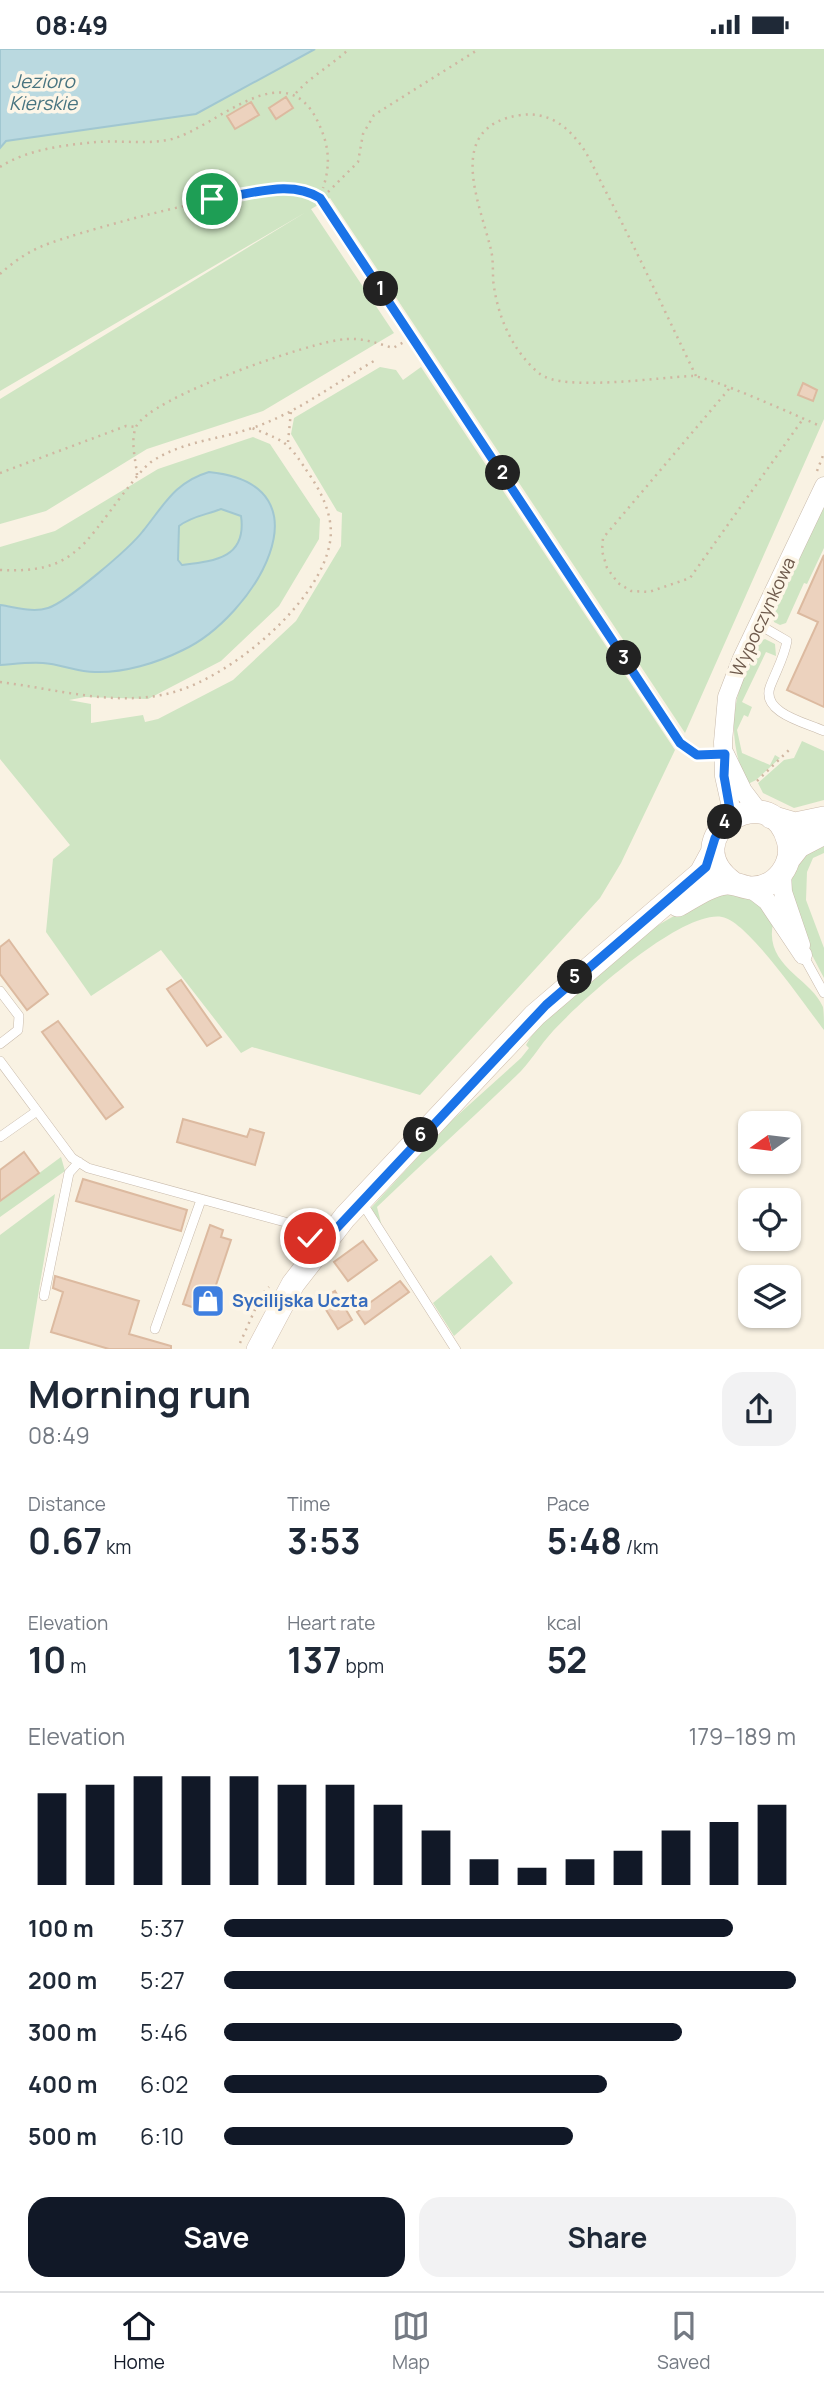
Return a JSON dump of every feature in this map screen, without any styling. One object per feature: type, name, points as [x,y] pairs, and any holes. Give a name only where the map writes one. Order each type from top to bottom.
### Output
[{"type":"street","name":"Wypoczynkowa","points":[[726,821],[730,810],[724,776],[724,719],[727,697],[758,624],[824,486]]},
{"type":"street","name":"Wypoczynkowa","points":[[725,754],[743,791],[765,814]]},
{"type":"street","points":[[258,1349],[286,1295],[320,1246],[360,1200],[546,1005],[701,873],[713,851],[715,838],[726,821],[745,812],[765,814],[795,824],[824,818]]},
{"type":"street","points":[[765,814],[786,832],[790,846],[781,885],[803,955]]},
{"type":"street","points":[[644,922],[704,890],[741,885],[765,886],[785,867],[799,846],[824,833]]},
{"type":"street","points":[[713,851],[717,866],[767,901],[803,955]]},
{"type":"lane","points":[[320,198],[680,743],[697,755],[725,754]]},
{"type":"lane","points":[[758,624],[787,641],[785,656],[769,690],[769,700],[774,708],[824,731]]},
{"type":"lane","points":[[803,955],[824,993]]},
{"type":"lane","points":[[0,991],[19,1016],[18,1030],[0,1044]]},
{"type":"lane","points":[[0,1061],[37,1111],[79,1162],[88,1168],[285,1222],[320,1246]]},
{"type":"lane","points":[[0,1137],[37,1111]]},
{"type":"lane","points":[[44,1296],[69,1173],[79,1162]]},
{"type":"lane","points":[[155,1329],[201,1199]]},
{"type":"lane","points":[[360,1200],[456,1349]]},
{"type":"path","points":[[296,93],[307,80],[325,71],[349,49]]},
{"type":"path","points":[[320,198],[335,187],[358,162],[363,134],[374,115],[479,49]]},
{"type":"path","points":[[0,167],[35,152],[98,142],[141,143],[174,138],[226,111],[270,93],[286,91],[296,93],[316,117],[326,138],[330,167],[320,198]]},
{"type":"path","points":[[696,376],[616,209],[578,141],[561,124],[540,114],[506,118],[493,125],[474,151],[473,192],[491,250],[495,289],[509,336],[523,358],[543,376],[564,381],[648,381],[696,376],[820,426]]},
{"type":"path","points":[[0,274],[23,257],[64,237],[212,199],[288,187],[306,189],[320,198]]},
{"type":"path","points":[[137,476],[134,442],[136,427],[146,415],[188,391],[323,344],[367,339],[393,348]]},
{"type":"path","points":[[0,570],[32,571],[60,563],[90,537],[150,463],[180,447],[252,428],[291,411],[374,361]]},
{"type":"path","points":[[729,389],[603,538],[602,551],[607,568],[618,583],[631,591],[649,591],[690,578],[803,419]]},
{"type":"path","points":[[288,442],[291,411]]},
{"type":"path","points":[[0,473],[126,426],[136,427]]},
{"type":"path","points":[[0,682],[106,697],[148,698],[200,682],[224,671],[251,650],[295,605],[316,576],[330,542],[329,519],[320,490],[288,442],[252,428]]},
{"type":"path","points":[[754,786],[790,749]]},
{"type":"green space","points":[[315,49],[824,49],[824,419],[685,733],[330,198],[0,391],[0,148],[6,141],[196,114]]},
{"type":"green space","points":[[311,209],[394,333],[263,411],[147,449],[46,511],[0,524],[0,399]]},
{"type":"green space","points":[[380,367],[396,370],[403,380],[421,367],[675,750],[621,863],[600,898],[420,1095],[252,1047],[241,1053],[161,950],[91,996],[46,932],[53,859],[70,845],[0,759],[0,547],[55,531],[158,469],[253,437],[270,444],[320,519],[319,539],[279,606],[221,661],[148,699],[85,697],[69,700],[91,704],[91,723],[143,715],[145,722],[158,719],[233,680],[296,621],[341,546],[342,513],[337,511],[291,434],[294,418]]},
{"type":"green space","points":[[824,504],[824,548],[786,623],[780,625],[774,622],[772,611],[780,602]]},
{"type":"green space","points":[[765,639],[775,644],[776,656],[766,652],[742,702],[752,707],[748,717],[744,715],[737,730],[742,753],[770,765],[775,755],[780,758],[756,780],[746,785],[737,753],[735,711],[752,654]]},
{"type":"green space","points":[[802,741],[824,751],[824,800],[794,808],[763,793],[758,783],[784,760],[794,758]]},
{"type":"green space","points":[[824,839],[824,853],[813,858],[807,872],[806,900],[824,948],[824,978],[796,919],[789,886],[797,859]]},
{"type":"green space","points":[[719,890],[757,900],[773,924],[775,951],[823,1007],[824,1030],[761,948],[733,922],[722,917],[704,919],[682,928],[633,960],[567,1017],[516,1076],[377,1207],[382,1227],[370,1209],[449,1123],[521,1058],[529,1048],[526,1045],[535,1030],[641,935]]},
{"type":"green space","points":[[61,1157],[65,1171],[0,1217],[0,1202]]},
{"type":"green space","points":[[55,1194],[29,1349],[0,1349],[0,1235]]},
{"type":"green space","points":[[491,1255],[513,1283],[454,1336],[433,1303]]},
{"type":"water","name":"Jezioro Kierskie","points":[[0,49],[315,49],[196,114],[6,141],[0,148]]},
{"type":"water","points":[[209,472],[247,482],[268,501],[275,526],[270,554],[255,583],[234,611],[209,634],[183,650],[129,669],[95,672],[43,663],[0,665],[0,605],[30,610],[57,604],[98,574],[143,531],[171,495],[197,476]],"holes":[[[221,509],[241,516],[242,530],[239,541],[226,555],[206,562],[182,565],[178,560],[179,526]]]},
{"type":"building","points":[[286,97],[293,108],[276,119],[269,108]]},
{"type":"building","points":[[251,102],[259,115],[235,129],[227,116]]},
{"type":"building","points":[[803,383],[817,390],[813,401],[798,395]]},
{"type":"building","points":[[824,555],[824,707],[787,690],[818,622],[798,613]]},
{"type":"building","points":[[9,940],[48,994],[27,1010],[0,974],[0,947]]},
{"type":"building","points":[[181,980],[221,1037],[207,1046],[167,989]]},
{"type":"building","points":[[58,1021],[123,1107],[106,1119],[42,1032]]},
{"type":"building","points":[[183,1119],[247,1137],[250,1129],[264,1133],[255,1165],[177,1142]]},
{"type":"building","points":[[24,1152],[39,1173],[0,1201],[0,1170]]},
{"type":"building","points":[[83,1179],[187,1210],[181,1231],[76,1201]]},
{"type":"building","points":[[210,1225],[223,1230],[221,1237],[231,1240],[214,1291],[220,1294],[213,1314],[183,1304]]},
{"type":"building","points":[[363,1241],[377,1260],[348,1281],[334,1262]]},
{"type":"building","points":[[55,1276],[139,1301],[129,1334],[171,1346],[171,1349],[109,1349],[51,1332],[63,1292],[53,1288]]},
{"type":"building","points":[[400,1281],[409,1292],[365,1324],[357,1312]]},
{"type":"building","points":[[335,1291],[352,1320],[338,1329],[320,1300]]},
{"type":"place","name":"Sycilijska Uczta","points":[[208,1301]]},
{"type":"route","points":[[212,199],[288,187],[306,189],[320,198],[680,743],[697,755],[725,754],[724,776],[730,803],[726,821],[715,838],[706,867],[546,1005],[320,1246],[310,1238]]}]
